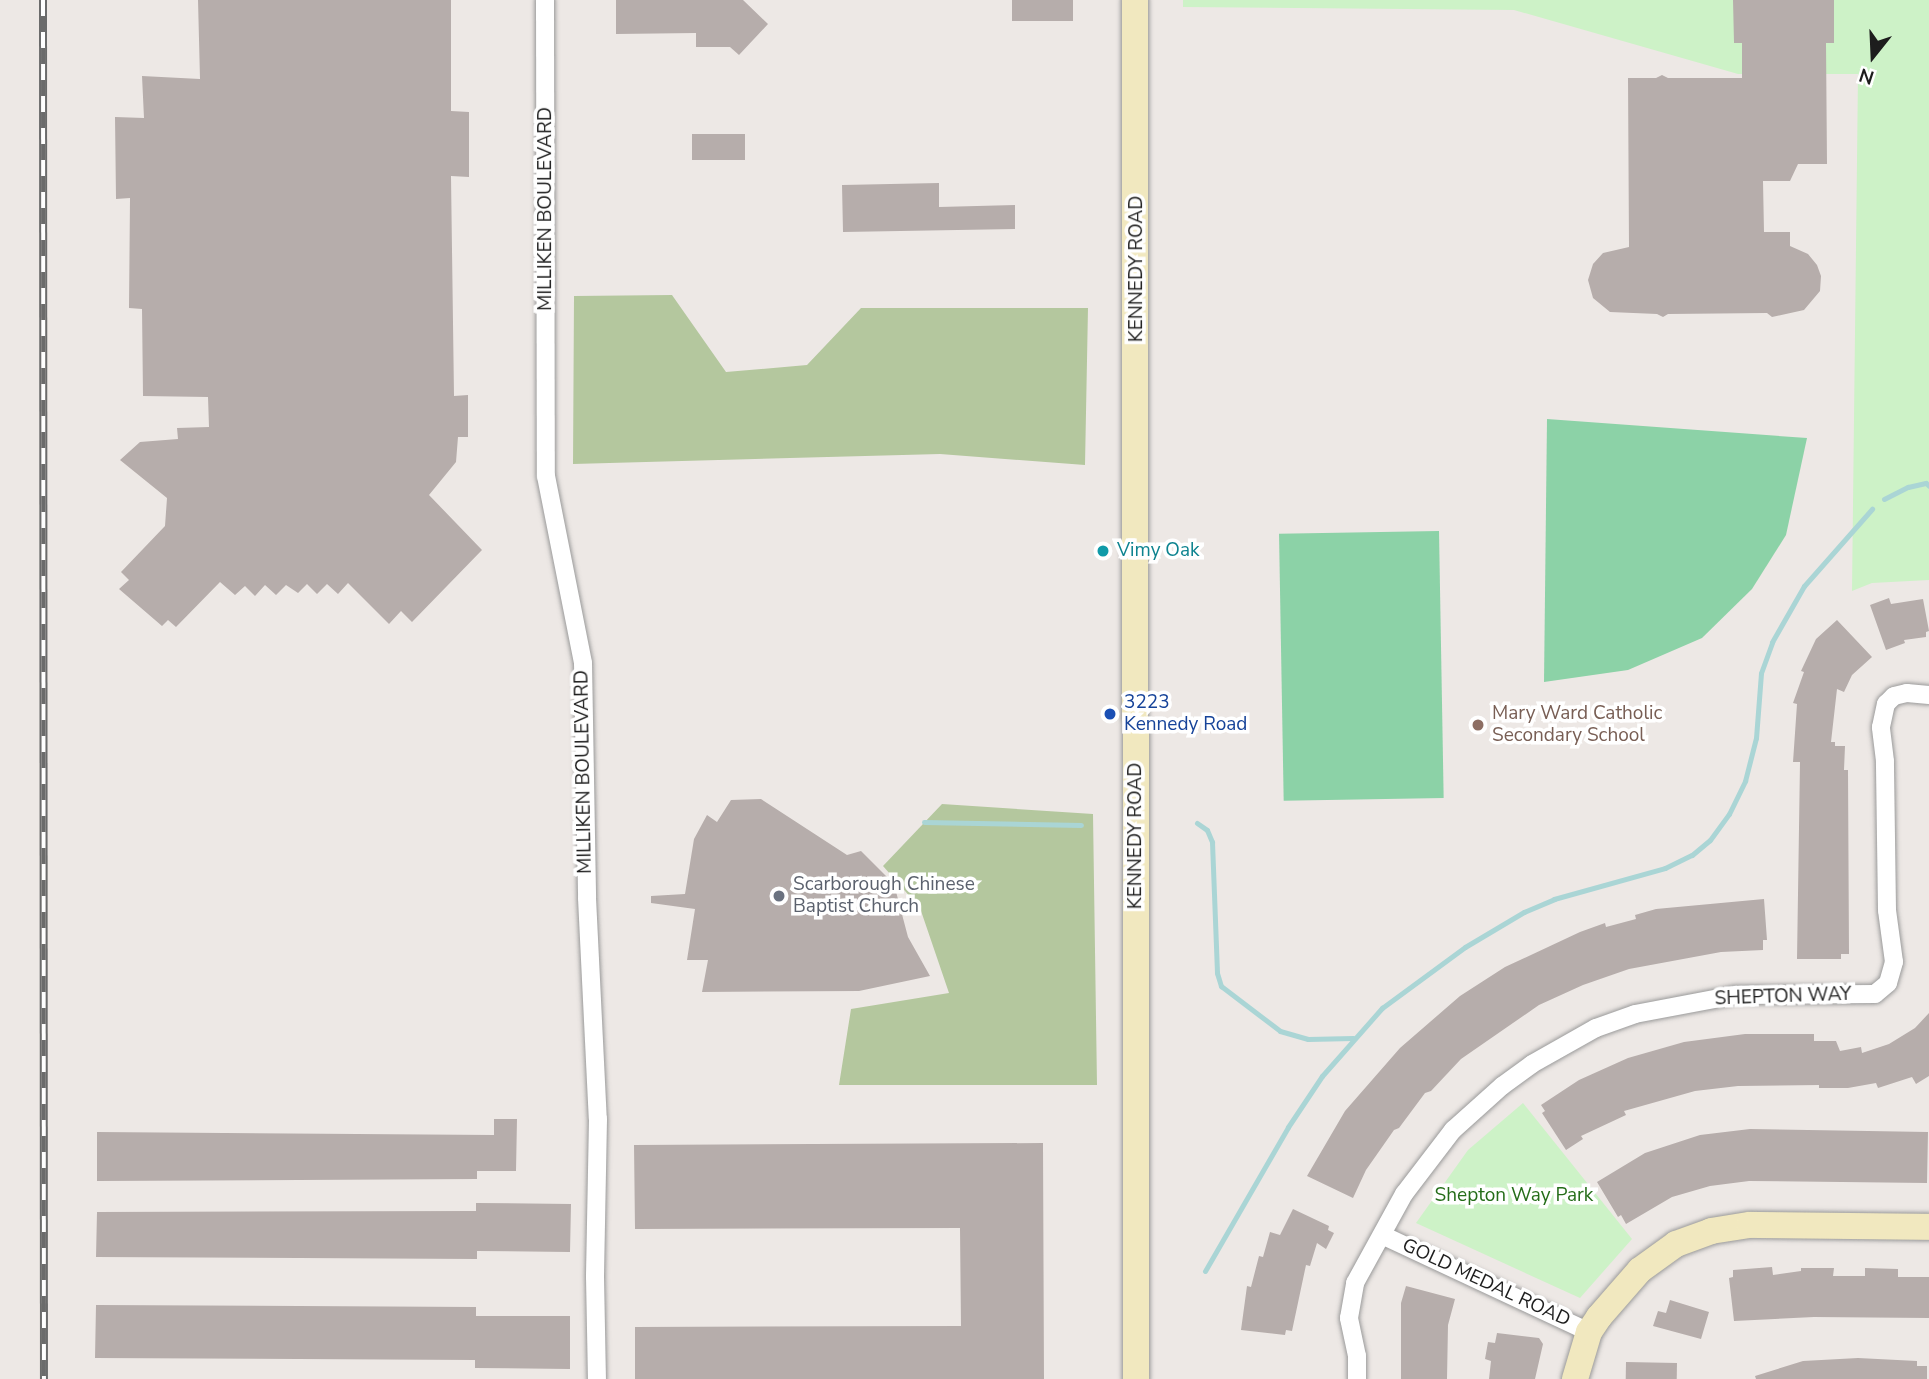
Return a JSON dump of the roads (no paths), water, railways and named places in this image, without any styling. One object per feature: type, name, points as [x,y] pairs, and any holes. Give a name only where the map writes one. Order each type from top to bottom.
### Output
[{"type":"main road","name":"KENNEDY ROAD","points":[[1135,0],[1136,1379]]},
{"type":"main road","points":[[1575,1379],[1589,1332],[1645,1265],[1675,1244],[1712,1231],[1750,1224],[1929,1227]]},
{"type":"street","name":"MILLIKEN BOULEVARD","points":[[545,0],[546,476],[583,663],[587,898],[598,1119],[595,1277],[597,1379]]},
{"type":"street","name":"SHEPTON WAY","points":[[1357,1379],[1357,1356],[1349,1318],[1355,1283],[1404,1194],[1453,1130],[1532,1064],[1596,1028],[1671,1005],[1736,995],[1875,994],[1888,983],[1894,962],[1887,910],[1885,761],[1881,727],[1886,704],[1894,696],[1907,693],[1929,695]]},
{"type":"street","name":"GOLD MEDAL ROAD","points":[[1382,1235],[1589,1332]]},
{"type":"waterway","points":[[1884,499],[1908,487],[1926,483],[1929,486]]},
{"type":"waterway","points":[[1205,1271],[1288,1127],[1322,1076],[1382,1008],[1465,947],[1524,912],[1554,899],[1665,868],[1692,855],[1710,840],[1729,814],[1745,781],[1756,738],[1761,673],[1772,642],[1804,586],[1872,509]]},
{"type":"waterway","points":[[924,822],[1081,825]]},
{"type":"waterway","points":[[1197,823],[1207,830],[1212,842],[1217,973],[1221,986],[1280,1031],[1308,1039],[1353,1038]]},
{"type":"railway","points":[[43,0],[44,1379]]},
{"type":"place","name":"Vimy Oak","points":[[1103,551]]},
{"type":"place","name":"3223 Kennedy Road","points":[[1110,714]]},
{"type":"place","name":"Mary Ward Catholic Secondary School","points":[[1478,725]]},
{"type":"place","name":"Scarborough Chinese Baptist Church","points":[[779,896]]},
{"type":"park label","name":"Shepton Way Park","points":[[1514,1196]]}]
